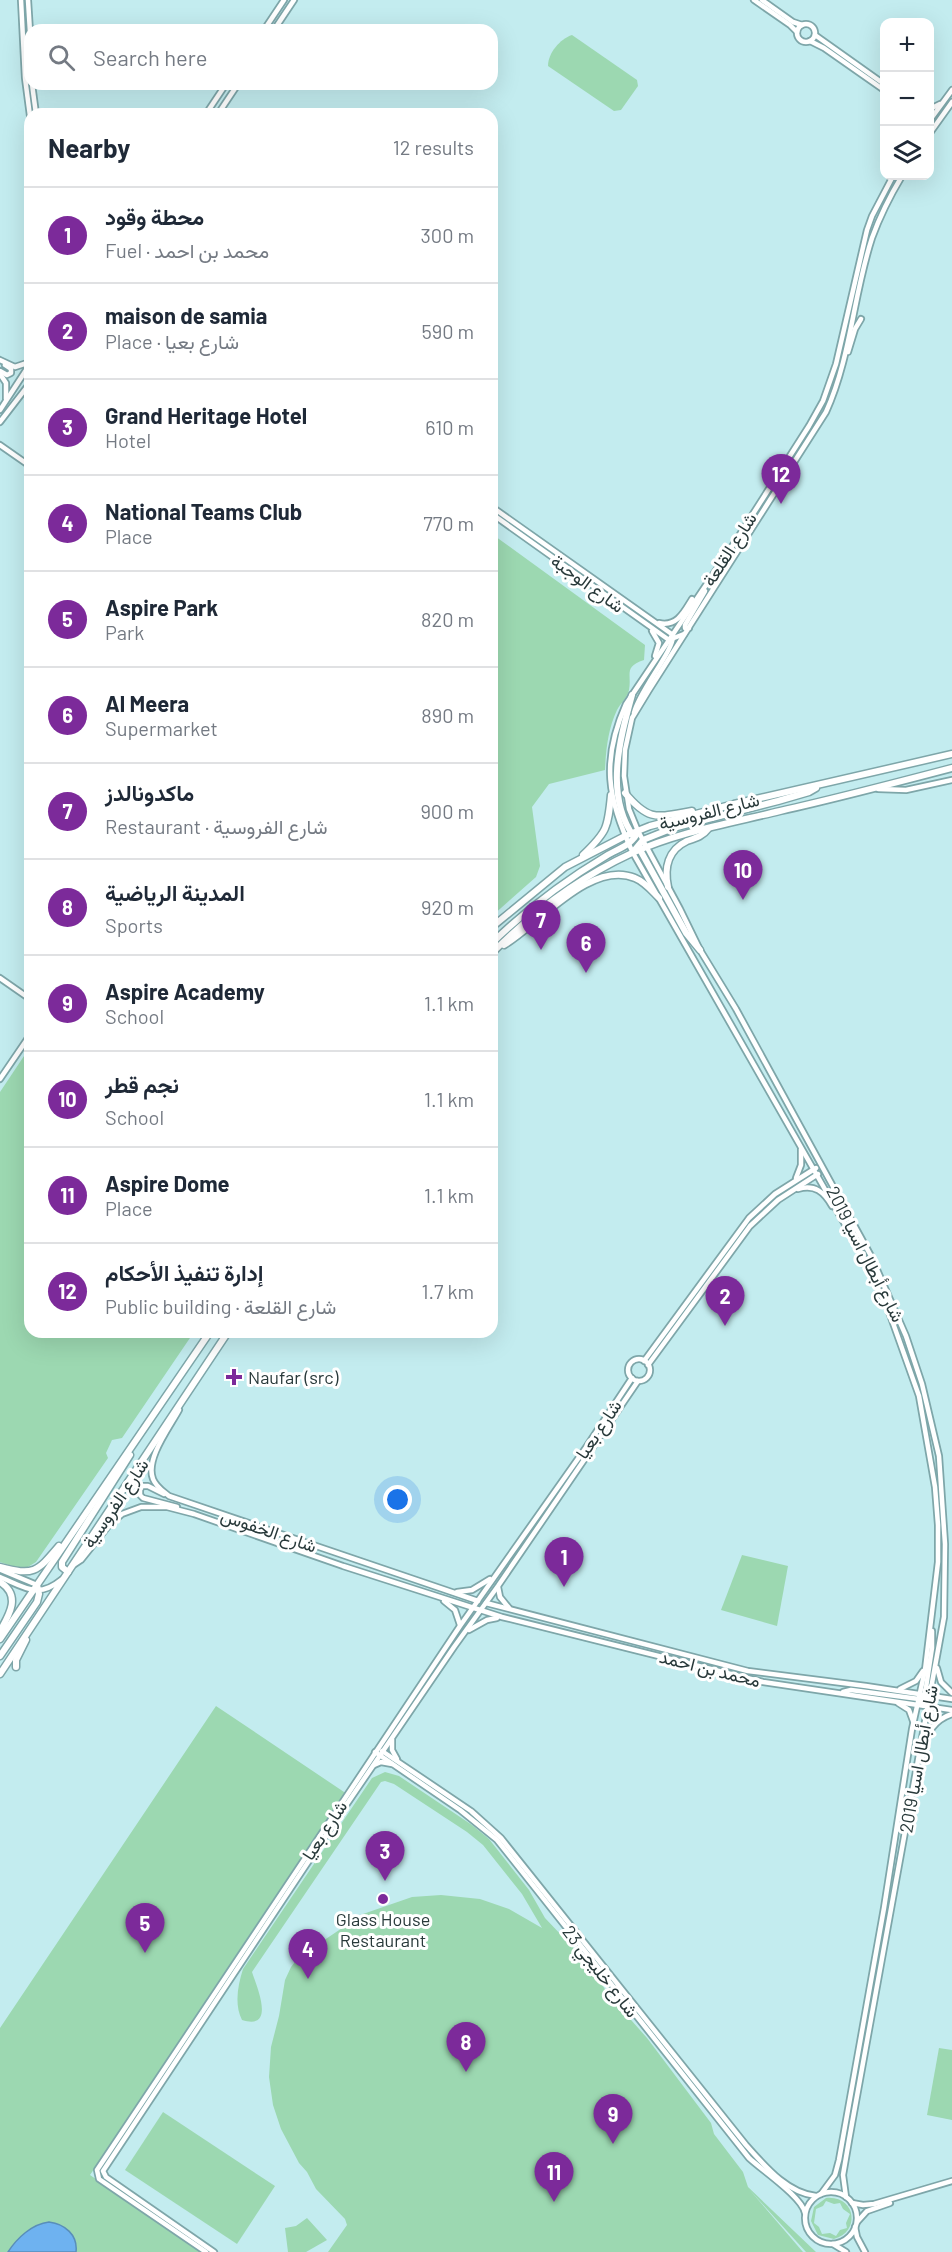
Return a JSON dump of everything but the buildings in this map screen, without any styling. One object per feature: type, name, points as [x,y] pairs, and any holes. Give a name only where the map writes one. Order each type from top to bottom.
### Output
[{"type":"highway","points":[[632,695],[620,739],[617,768],[620,800],[636,842],[686,933],[700,950]]},
{"type":"highway","name":"شارع الفروسية","points":[[498,922],[530,894],[579,859],[636,842],[734,804],[952,754]]},
{"type":"highway","name":"شارع الفروسية","points":[[498,945],[561,895],[636,842],[708,829],[952,768]]},
{"type":"highway","points":[[636,842],[673,828],[805,794],[820,785]]},
{"type":"highway","points":[[625,793],[640,810],[656,816],[734,804]]},
{"type":"highway","points":[[579,859],[598,841],[607,827],[611,795]]},
{"type":"highway","points":[[668,887],[667,865],[670,855],[679,846],[704,834],[708,829]]},
{"type":"highway","points":[[498,947],[511,941],[559,902],[606,876],[623,874],[634,877],[659,898]]},
{"type":"highway","name":"شارع الفروسية","points":[[0,1639],[206,1338]]},
{"type":"highway","name":"شارع الفروسية","points":[[0,1674],[224,1338]]},
{"type":"highway","points":[[67,1575],[62,1562],[105,1497],[139,1436]]},
{"type":"highway","points":[[0,1568],[30,1572],[40,1567],[75,1528]]},
{"type":"highway","points":[[0,1579],[8,1588],[13,1600],[10,1613],[0,1631]]},
{"type":"highway","points":[[0,1656],[37,1602],[36,1589]]},
{"type":"highway","points":[[16,1667],[16,1660],[35,1620]]},
{"type":"main road","points":[[21,0],[24,58]]},
{"type":"main road","points":[[28,0],[30,24]]},
{"type":"main road","points":[[268,24],[284,0]]},
{"type":"main road","points":[[278,24],[294,0]]},
{"type":"main road","points":[[754,0],[790,25],[797,32],[801,41],[810,41],[824,48],[880,87]]},
{"type":"main road","points":[[762,0],[793,22],[812,26],[815,35],[880,80]]},
{"type":"main road","points":[[797,32],[802,25]]},
{"type":"main road","points":[[810,41],[815,35]]},
{"type":"main road","points":[[27,90],[29,108]]},
{"type":"main road","points":[[33,90],[35,108]]},
{"type":"main road","points":[[210,108],[222,90]]},
{"type":"main road","points":[[222,108],[234,90]]},
{"type":"main road","points":[[934,116],[952,90]]},
{"type":"main road","points":[[934,108],[946,98]]},
{"type":"main road","points":[[934,121],[938,121],[952,102]]},
{"type":"main road","name":"شارع القلعة","points":[[636,842],[611,795],[610,769],[615,733],[621,715],[649,668],[709,580],[823,401],[836,364],[869,223],[891,180]]},
{"type":"main road","name":"شارع القلعة","points":[[636,842],[625,793],[624,759],[632,718],[821,422],[836,389],[845,357],[872,238],[888,200],[900,180]]},
{"type":"main road","points":[[845,357],[861,319]]},
{"type":"main road","points":[[0,361],[15,367],[24,365]]},
{"type":"main road","points":[[0,361],[11,372],[7,375],[0,373]]},
{"type":"main road","points":[[0,373],[6,383],[6,402]]},
{"type":"main road","points":[[0,410],[24,373]]},
{"type":"main road","points":[[0,422],[24,391]]},
{"type":"main road","points":[[0,445],[24,461]]},
{"type":"main road","name":"شارع الوجبة","points":[[498,511],[653,622],[671,638]]},
{"type":"main road","name":"شارع الوجبة","points":[[498,518],[651,628],[671,638]]},
{"type":"main road","points":[[653,622],[665,624],[679,619],[703,584],[709,580]]},
{"type":"main road","points":[[632,718],[638,699],[671,638],[687,630],[685,625],[709,580]]},
{"type":"main road","points":[[649,668],[659,643],[651,628]]},
{"type":"main road","name":"شارع الفروسية","points":[[872,789],[906,790],[952,780]]},
{"type":"main road","name":"شارع أبطال اسيا 2019","points":[[636,842],[668,887],[700,950],[736,1009],[871,1256],[916,1362],[933,1425],[940,1466],[945,1544],[944,1617],[936,1661],[912,1729],[839,2160],[835,2175],[819,2195]]},
{"type":"main road","name":"شارع أبطال اسيا 2019","points":[[636,842],[659,898],[859,1249],[901,1341],[919,1396],[932,1466],[938,1525],[938,1562],[925,1670],[918,1744],[920,1752],[843,2175],[846,2197]]},
{"type":"main road","points":[[0,978],[24,995]]},
{"type":"main road","points":[[0,1080],[24,1044]]},
{"type":"main road","points":[[794,1181],[800,1172],[801,1165],[802,1155],[799,1141]]},
{"type":"main road","points":[[646,1363],[636,1360],[630,1363],[628,1370],[632,1378],[638,1381],[644,1379],[648,1374],[646,1363],[745,1223],[767,1200],[820,1165]]},
{"type":"main road","points":[[646,1363],[662,1349],[750,1226],[791,1191],[824,1171]]},
{"type":"main road","points":[[791,1191],[807,1186],[823,1193],[859,1249]]},
{"type":"main road","name":"شارع بعيا","points":[[317,1845],[460,1626],[632,1378]]},
{"type":"main road","name":"شارع بعيا","points":[[213,2252],[104,2176],[103,2171],[176,2055],[317,1845],[498,1587],[638,1381]]},
{"type":"main road","points":[[169,1496],[154,1483],[151,1464],[186,1397]]},
{"type":"main road","name":"شارع الخفوس","points":[[472,1609],[162,1501],[142,1497],[140,1490],[146,1486],[169,1496],[478,1600]]},
{"type":"main road","name":"شارع الخفوس","points":[[73,1565],[81,1560],[110,1525],[128,1511],[141,1507],[159,1506],[194,1514]]},
{"type":"main road","points":[[0,1568],[27,1580],[36,1589]]},
{"type":"main road","points":[[448,1591],[472,1590],[483,1586],[496,1574]]},
{"type":"main road","points":[[0,1579],[36,1589],[55,1585],[67,1575]]},
{"type":"main road","points":[[24,1587],[28,1585],[27,1580]]},
{"type":"main road","points":[[498,1587],[500,1597],[511,1610]]},
{"type":"main road","points":[[439,1598],[455,1610],[460,1626]]},
{"type":"main road","name":"محمد بن احمد","points":[[478,1600],[748,1671],[898,1690],[952,1712]]},
{"type":"main road","name":"محمد بن احمد","points":[[472,1609],[754,1680],[890,1700],[952,1701]]},
{"type":"main road","points":[[461,1638],[482,1622],[502,1617]]},
{"type":"main road","points":[[840,1693],[851,1690],[924,1699],[932,1648],[931,1626]]},
{"type":"main road","points":[[936,1661],[941,1682],[952,1693]]},
{"type":"main road","points":[[898,1690],[913,1684],[925,1670]]},
{"type":"main road","points":[[890,1700],[900,1703],[909,1710],[913,1718],[912,1729]]},
{"type":"main road","points":[[917,1769],[930,1729],[952,1712]]},
{"type":"main road","points":[[393,1736],[392,1750],[399,1766]]},
{"type":"main road","name":"شارع خليجي 23","points":[[377,1750],[443,1795],[486,1830],[511,1856],[764,2172],[801,2201],[805,2213]]},
{"type":"main road","points":[[374,1765],[381,1762],[399,1766]]},
{"type":"main road","name":"شارع بعيا","points":[[156,2086],[97,2170],[97,2174],[99,2179],[206,2252]]},
{"type":"main road","name":"شارع خليجي 23","points":[[724,2123],[779,2178],[798,2192],[819,2195]]},
{"type":"main road","points":[[865,2252],[856,2237],[856,2225],[856,2214],[852,2203],[846,2197],[834,2193],[819,2195],[809,2203],[805,2213],[806,2226],[812,2237],[822,2243],[833,2244],[847,2239],[856,2225],[870,2210],[952,2181]]},
{"type":"main road","points":[[852,2203],[870,2205],[900,2198]]},
{"type":"main road","points":[[833,2244],[846,2252]]},
{"type":"green space","points":[[572,35],[637,80],[638,86],[621,110],[614,111],[548,66],[550,56],[556,47]]},
{"type":"green space","points":[[498,538],[645,645],[644,660],[631,668],[628,693],[611,724],[605,770],[549,784],[532,807],[540,866],[536,877],[498,911]]},
{"type":"green space","points":[[24,1056],[24,1338],[190,1338],[122,1438],[112,1440],[106,1453],[108,1458],[36,1562],[23,1570],[0,1562],[0,1092]]},
{"type":"green space","points":[[742,1555],[788,1566],[777,1626],[721,1610]]},
{"type":"green space","points":[[216,1706],[347,1794],[90,2175],[203,2252],[0,2252],[0,2028]]},
{"type":"green space","points":[[385,1772],[399,1776],[489,1839],[529,1890],[545,1918],[584,1959],[609,1995],[647,2038],[711,2123],[714,2134],[743,2172],[748,2187],[816,2252],[806,2252],[748,2188],[803,2252],[328,2252],[347,2225],[345,2219],[316,2189],[299,2163],[281,2129],[273,2105],[269,2077],[271,2047],[285,1980],[291,1967],[299,1957],[363,1914],[412,1897],[441,1895],[480,1899],[509,1909],[542,1928],[522,1894],[483,1845],[394,1784],[381,1782],[252,1972],[260,1996],[262,2013],[259,2019],[253,2022],[242,2020],[237,2001],[243,1969],[372,1778]]},
{"type":"green space","points":[[939,2048],[952,2050],[952,2120],[927,2115]]},
{"type":"green space","points":[[163,2112],[275,2186],[237,2244],[125,2170]]},
{"type":"green space","points":[[826,2198],[844,2202],[851,2215],[848,2229],[843,2235],[834,2239],[818,2235],[811,2221],[814,2207]],"holes":[[[826,2201],[834,2204],[840,2203],[843,2209],[850,2214],[846,2223],[847,2228],[840,2230],[836,2236],[830,2233],[822,2234],[814,2223],[816,2209],[823,2206]]]},
{"type":"green space","points":[[307,2218],[327,2240],[306,2252],[288,2252],[285,2228],[296,2226]]},
{"type":"water","points":[[49,2222],[69,2231],[75,2240],[76,2252],[8,2252],[26,2232]]},
{"type":"place","name":"إدارة تنفيذ الأحكام","points":[[781,504]]},
{"type":"place","name":"نجم قطر","points":[[743,900]]},
{"type":"place","name":"ماكدونالدز","points":[[541,950]]},
{"type":"place","name":"Al Meera","points":[[586,973]]},
{"type":"place","name":"maison de samia","points":[[725,1326]]},
{"type":"place","name":"Naufar (src)","points":[[234,1377]]},
{"type":"place","name":"محطة وقود","points":[[564,1587]]},
{"type":"place","name":"Grand Heritage Hotel","points":[[385,1881]]},
{"type":"place","name":"Glass House Restaurant","points":[[383,1899]]},
{"type":"place","name":"Aspire Park","points":[[145,1953]]},
{"type":"place","name":"National Teams Club","points":[[308,1979]]},
{"type":"place","name":"المدينة الرياضية","points":[[466,2072]]},
{"type":"place","name":"Aspire Academy","points":[[613,2144]]},
{"type":"place","name":"Aspire Dome","points":[[554,2202]]}]
